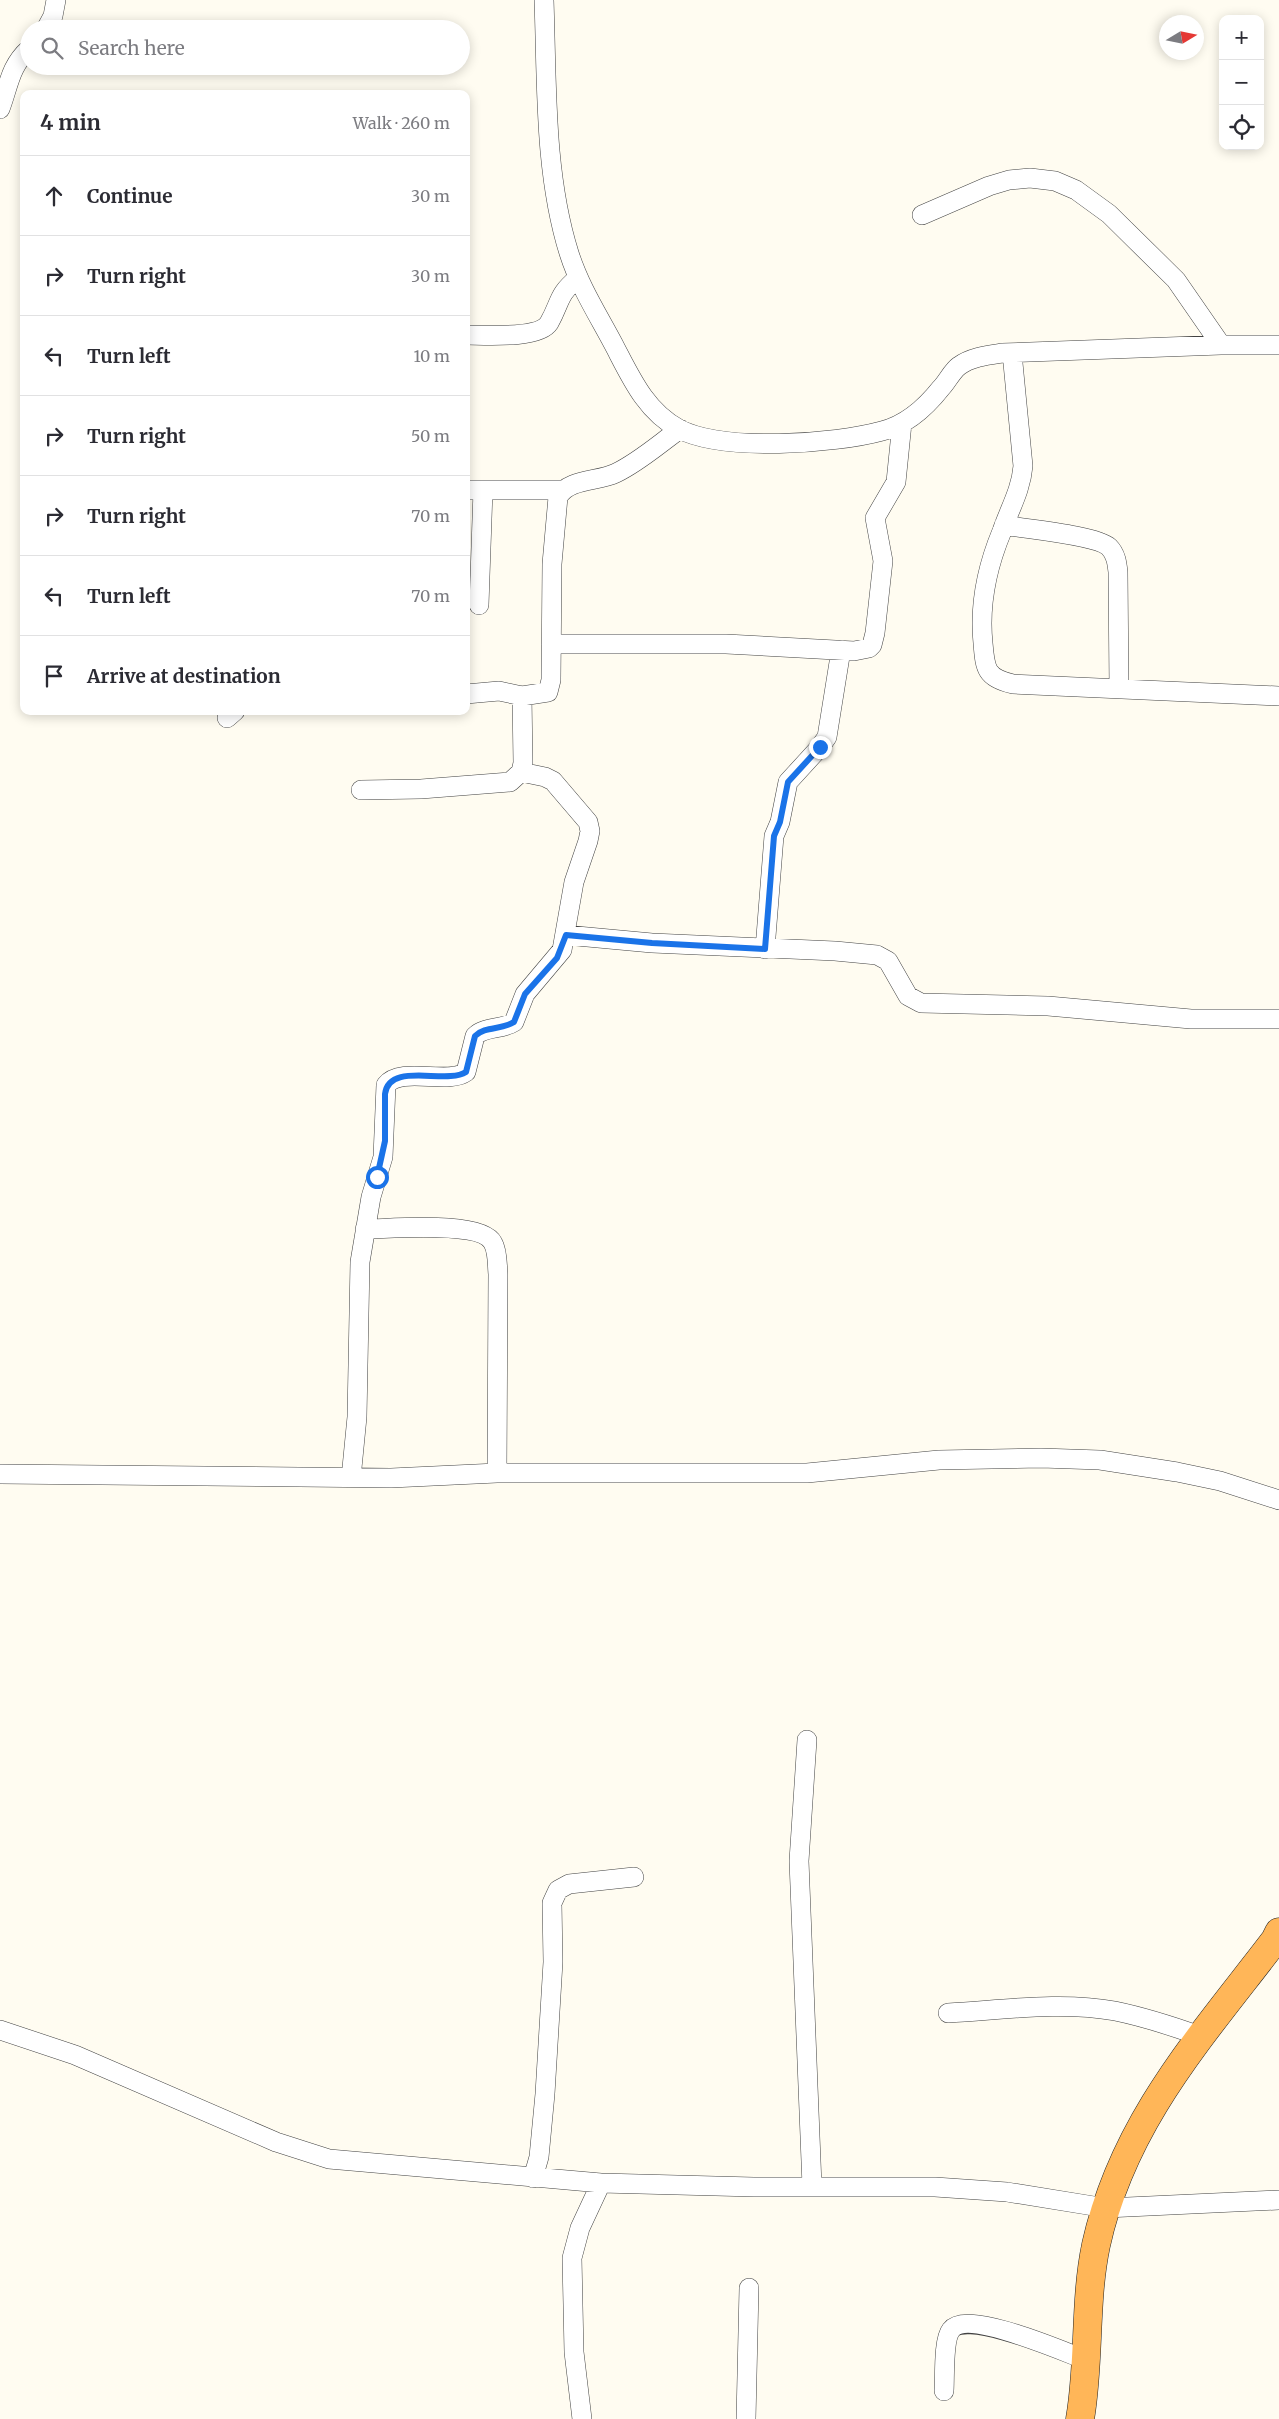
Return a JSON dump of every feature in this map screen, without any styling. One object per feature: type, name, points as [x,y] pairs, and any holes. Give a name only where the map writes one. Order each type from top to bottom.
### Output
[{"type":"highway","points":[[1080,2419],[1096,2247],[1106,2208],[1126,2158],[1150,2109],[1200,2036],[1275,1940],[1279,1932]]},
{"type":"street","points":[[51,20],[56,0]]},
{"type":"street","points":[[544,0],[552,164],[562,227],[578,278],[637,390],[655,411],[680,429],[706,437],[768,443],[816,442],[852,438],[885,431],[902,423],[922,410],[960,366],[979,357],[1012,352],[1221,345],[1279,345]]},
{"type":"street","points":[[0,108],[8,89],[12,69],[20,59]]},
{"type":"street","points":[[922,215],[989,186],[1009,180],[1030,178],[1055,181],[1076,190],[1109,214],[1176,280],[1221,345]]},
{"type":"street","points":[[470,335],[538,332],[549,323],[563,291],[578,278]]},
{"type":"street","points":[[1012,352],[1023,466],[1022,483],[1004,525],[988,572],[983,597],[984,657],[986,668],[991,677],[1013,684],[1279,696]]},
{"type":"street","points":[[551,644],[726,644],[841,650],[863,650],[869,648],[873,640],[883,560],[875,518],[896,482],[902,423]]},
{"type":"street","points":[[479,605],[475,490],[562,490],[569,486],[616,473],[680,429]]},
{"type":"street","points":[[470,694],[499,691],[522,696],[544,694],[551,688],[554,532],[558,498],[562,490]]},
{"type":"street","points":[[1004,525],[1082,538],[1100,542],[1109,547],[1116,557],[1118,572],[1119,689]]},
{"type":"street","points":[[765,949],[774,836],[780,822],[784,791],[792,776],[827,737],[841,650]]},
{"type":"street","points":[[361,790],[503,784],[517,778],[521,772],[523,746],[522,696]]},
{"type":"street","points":[[351,1478],[357,1417],[360,1262],[364,1229],[383,1157],[386,1085],[389,1082],[408,1077],[454,1076],[466,1072],[475,1036],[484,1030],[501,1028],[514,1022],[525,994],[557,958],[566,935],[574,882],[590,831],[588,822],[553,781],[545,777],[521,772]]},
{"type":"street","points":[[566,935],[652,943],[834,951],[877,955],[888,961],[908,996],[921,1003],[1048,1006],[1173,1018],[1279,1019]]},
{"type":"street","points":[[364,1229],[454,1228],[473,1230],[485,1234],[493,1242],[498,1274],[497,1473]]},
{"type":"street","points":[[0,1474],[351,1478],[497,1473],[807,1473],[939,1460],[1090,1460],[1220,1481],[1279,1500]]},
{"type":"street","points":[[807,1740],[799,1861],[812,2186]]},
{"type":"street","points":[[533,2178],[539,2157],[545,2094],[553,1962],[552,1904],[558,1890],[568,1884],[634,1877]]},
{"type":"street","points":[[948,2013],[1048,2007],[1083,2007],[1114,2011],[1158,2021],[1200,2036]]},
{"type":"street","points":[[0,2030],[75,2055],[276,2142],[329,2159],[602,2183],[935,2187],[1006,2192],[1106,2208],[1279,2200]]},
{"type":"street","points":[[582,2419],[574,2352],[572,2258],[580,2228],[602,2183]]},
{"type":"street","points":[[746,2419],[748,2288]]},
{"type":"street","points":[[944,2391],[948,2339],[951,2330],[958,2325],[977,2324],[995,2328],[1086,2360]]},
{"type":"route","points":[[377,1177],[383,1157],[385,1141],[386,1085],[395,1079],[454,1076],[462,1075],[466,1072],[475,1036],[484,1030],[501,1028],[514,1022],[517,1018],[522,999],[557,958],[562,950],[566,935],[652,943],[765,949],[774,836],[780,822],[784,791],[792,776],[820,747]]}]
